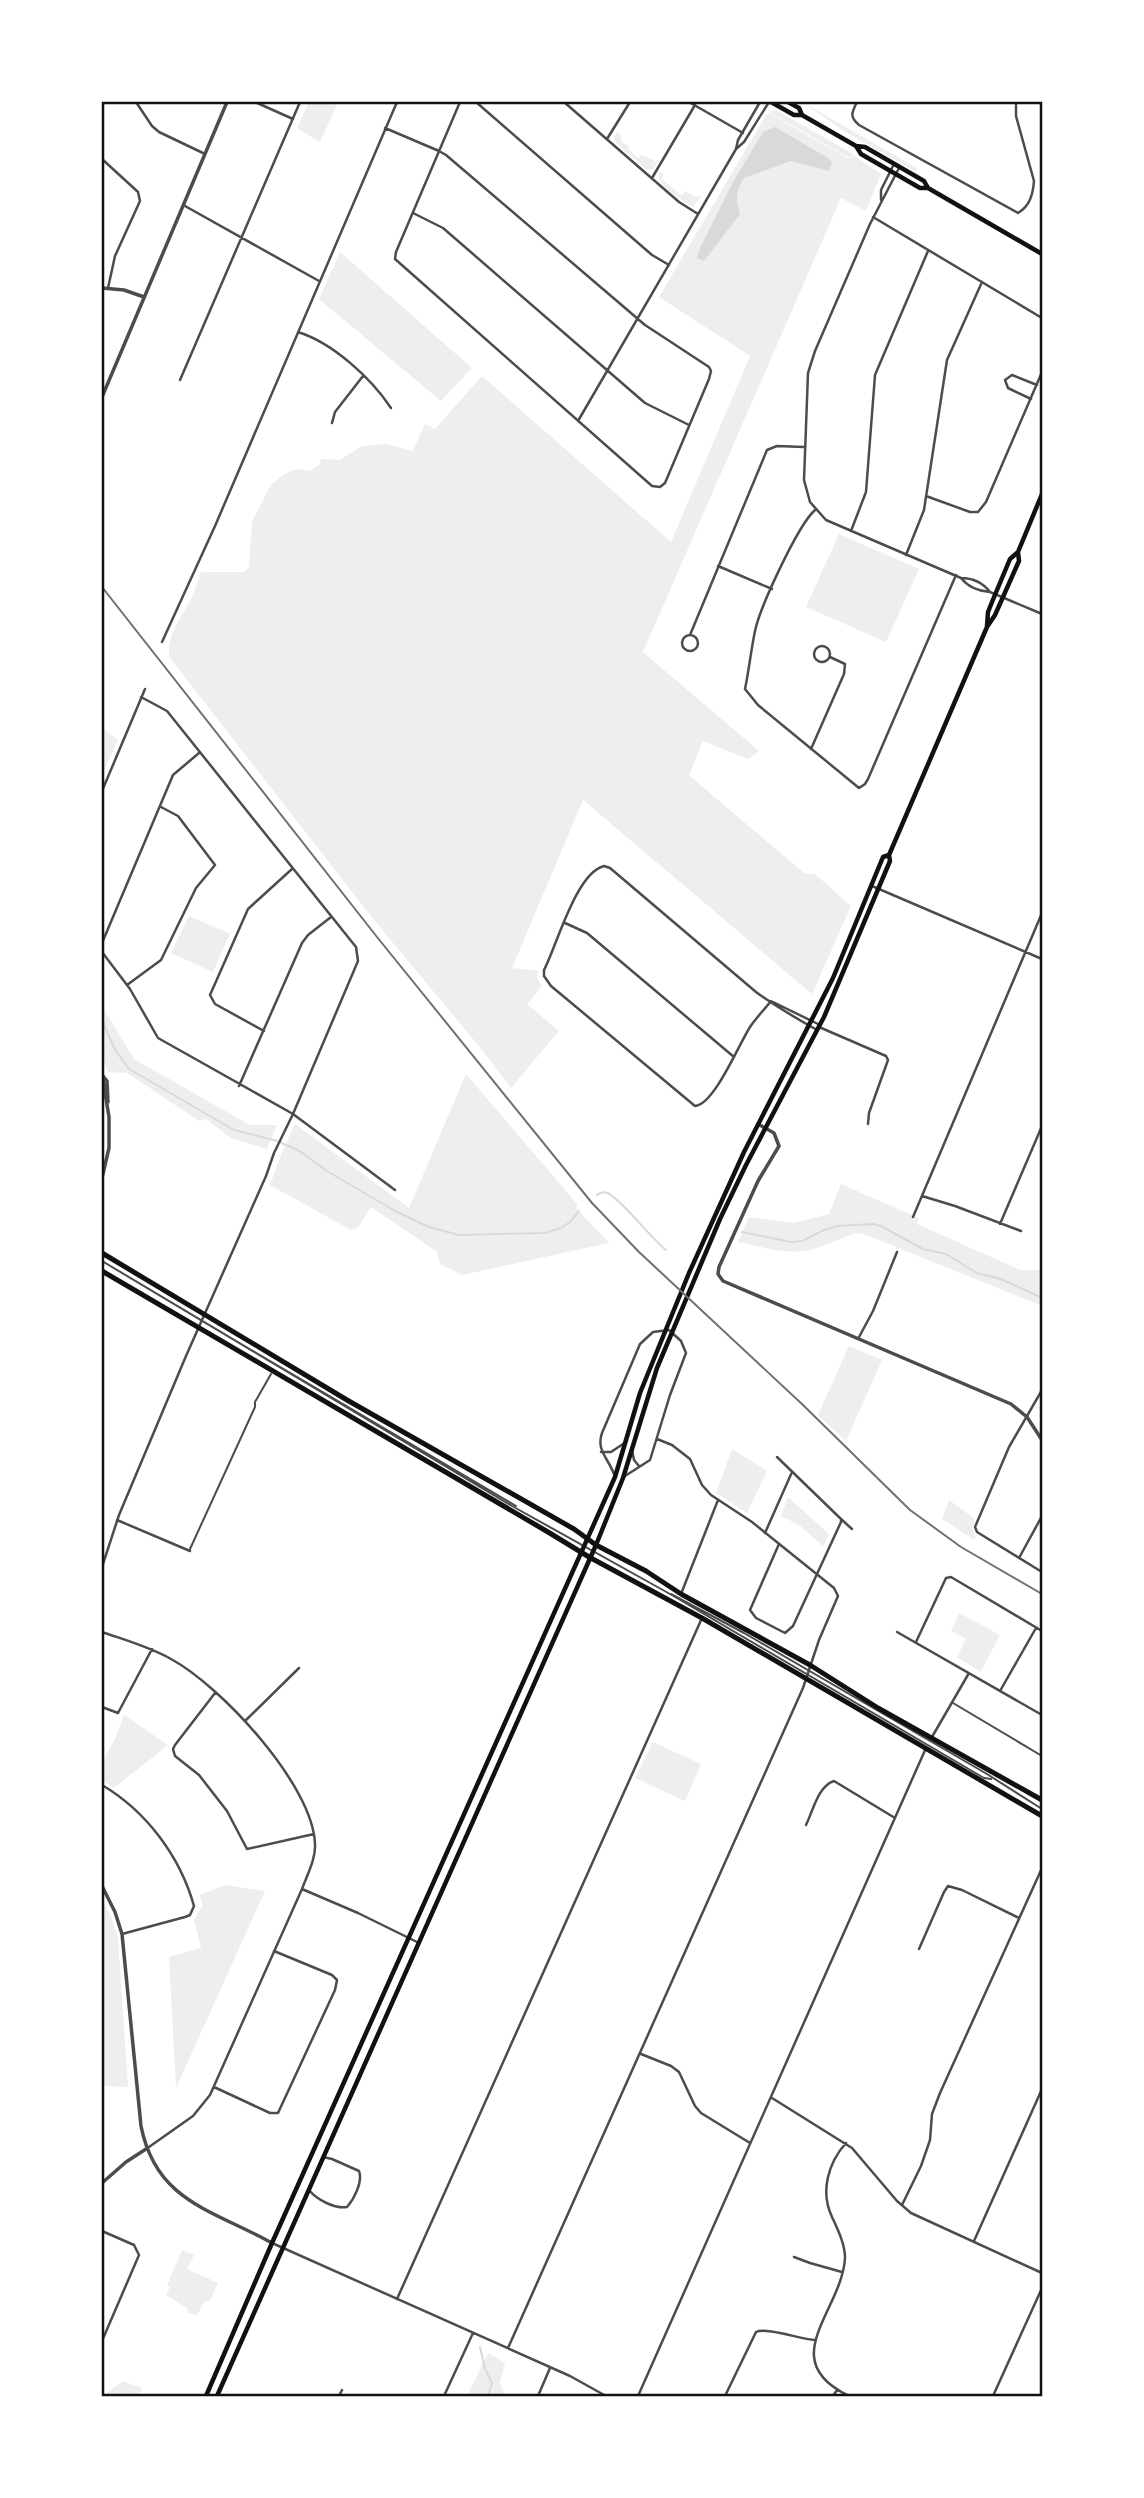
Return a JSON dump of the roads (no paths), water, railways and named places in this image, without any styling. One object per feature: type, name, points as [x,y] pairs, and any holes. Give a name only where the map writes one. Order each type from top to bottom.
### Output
[{"type":"main road","points":[[770,102],[802,115],[856,146],[865,147],[924,181],[928,188]]},
{"type":"main road","points":[[788,102],[799,108],[802,115]]},
{"type":"main road","points":[[856,146],[861,155],[920,188],[928,188],[1042,254]]},
{"type":"main road","points":[[987,627],[993,593],[1010,559],[1018,552],[1042,494]]},
{"type":"main road","points":[[217,2396],[594,1548],[623,1478],[649,1391],[720,1219],[765,1127],[819,1027],[890,861],[889,855],[987,627],[1019,561],[1018,552]]},
{"type":"main road","points":[[206,2396],[615,1477],[640,1393],[689,1273],[758,1124],[839,963],[883,857],[889,855]]},
{"type":"main road","points":[[102,1253],[273,1370],[584,1546],[646,1572],[926,1748],[1042,1816]]},
{"type":"main road","points":[[102,1271],[201,1320],[574,1529],[589,1558],[932,1738],[1042,1800]]},
{"type":"main road","points":[[549,1623],[559,1627]]},
{"type":"main road","points":[[525,1678],[535,1681]]},
{"type":"main road","points":[[335,2101],[347,2106]]},
{"type":"main road","points":[[234,2330],[244,2334]]},
{"type":"street","points":[[136,102],[159,132],[205,154]]},
{"type":"street","points":[[102,397],[227,102]]},
{"type":"street","points":[[255,102],[293,118]]},
{"type":"street","points":[[180,380],[300,102]]},
{"type":"street","points":[[162,642],[397,102]]},
{"type":"street","points":[[385,128],[439,150],[460,165],[638,319],[709,367],[711,371],[689,425],[665,483],[660,487],[652,486],[395,260],[396,252],[439,150],[460,102]]},
{"type":"street","points":[[476,102],[652,255],[669,265]]},
{"type":"street","points":[[564,102],[678,202],[698,214]]},
{"type":"street","points":[[607,139],[630,102]]},
{"type":"street","points":[[689,102],[743,133]]},
{"type":"street","points":[[578,421],[736,149],[760,102]]},
{"type":"street","points":[[736,149],[744,142],[770,102]]},
{"type":"street","points":[[857,102],[851,115],[859,125],[1017,213],[1028,204],[1034,180],[1016,116],[1016,102]]},
{"type":"street","points":[[652,178],[695,105]]},
{"type":"street","points":[[102,159],[138,192],[140,201],[115,256],[108,288]]},
{"type":"street","points":[[896,166],[881,190],[881,200],[811,362],[807,389],[805,489],[815,510],[826,520],[956,575],[982,592],[993,593]]},
{"type":"street","points":[[183,205],[319,281]]},
{"type":"street","points":[[413,212],[443,228],[645,403],[689,425]]},
{"type":"street","points":[[873,217],[1042,318]]},
{"type":"street","points":[[850,531],[866,492],[875,375],[928,251]]},
{"type":"street","points":[[906,555],[926,496],[947,360],[982,282]]},
{"type":"street","points":[[102,288],[124,289],[144,297]]},
{"type":"street","points":[[298,331],[324,343],[379,390],[391,408]]},
{"type":"street","points":[[926,496],[970,512],[978,512],[986,502],[1042,372]]},
{"type":"street","points":[[1031,398],[1008,388],[1005,380],[1012,375],[1037,385]]},
{"type":"street","points":[[332,423],[334,412],[363,376]]},
{"type":"street","points":[[690,635],[696,638],[698,643],[695,650],[690,652],[685,650],[682,642],[684,637],[690,635],[767,450],[776,446],[805,447]]},
{"type":"street","points":[[815,510],[798,532],[755,630],[745,690],[750,698],[859,788],[865,785],[956,575]]},
{"type":"street","points":[[718,566],[772,589]]},
{"type":"street","points":[[961,578],[968,578],[993,593],[1042,614]]},
{"type":"street","points":[[824,646],[830,651],[830,657],[824,663],[819,662],[815,659],[814,651],[824,646]]},
{"type":"street","points":[[811,749],[845,669],[842,662],[830,657]]},
{"type":"street","points":[[102,791],[145,689]]},
{"type":"street","points":[[102,1567],[117,1520],[201,1320],[266,1177],[358,961],[356,947],[201,752],[167,711],[141,697]]},
{"type":"street","points":[[102,943],[173,775],[201,752]]},
{"type":"street","points":[[127,985],[161,960],[196,888],[215,865],[178,816],[161,807]]},
{"type":"street","points":[[771,1002],[752,1024],[704,1103],[695,1106],[546,981],[544,970],[578,892],[594,870],[604,866],[610,868],[781,1010],[886,1056],[888,1059],[869,1113],[868,1124]]},
{"type":"street","points":[[264,1031],[215,1004],[210,995],[248,909],[292,869]]},
{"type":"street","points":[[871,886],[1042,959]]},
{"type":"street","points":[[913,1217],[1042,913]]},
{"type":"street","points":[[239,1086],[302,943],[331,917]]},
{"type":"street","points":[[565,923],[587,933],[734,1057]]},
{"type":"street","points":[[102,952],[127,985],[158,1038],[293,1114],[396,1189]]},
{"type":"street","points":[[102,1073],[104,1096],[108,1104],[109,1148],[102,1178]]},
{"type":"street","points":[[758,1124],[774,1133],[779,1146],[751,1195],[719,1267],[718,1275],[723,1281],[1011,1404],[1027,1416],[1042,1440]]},
{"type":"street","points":[[1000,1224],[1042,1126]]},
{"type":"street","points":[[921,1196],[1021,1231]]},
{"type":"street","points":[[858,1339],[873,1311],[897,1252]]},
{"type":"street","points":[[615,1477],[598,1443],[640,1344],[648,1334],[664,1329],[678,1337],[686,1353],[650,1461],[623,1478]]},
{"type":"street","points":[[1042,1390],[1009,1447],[975,1527],[977,1532],[1042,1572]]},
{"type":"street","points":[[508,2348],[808,1673],[818,1640],[838,1596],[834,1588],[765,1532],[705,1490],[690,1459],[672,1445],[657,1440]]},
{"type":"street","points":[[601,1452],[611,1452],[626,1441]]},
{"type":"street","points":[[632,1449],[639,1466]]},
{"type":"street","points":[[777,1457],[852,1529]]},
{"type":"street","points":[[765,1532],[792,1472]]},
{"type":"street","points":[[681,1594],[718,1500]]},
{"type":"street","points":[[1019,1558],[1042,1516]]},
{"type":"street","points":[[779,1544],[750,1610],[756,1618],[778,1630],[788,1632],[835,1537],[841,1519]]},
{"type":"street","points":[[117,1520],[190,1551]]},
{"type":"street","points":[[916,1642],[940,1587],[946,1578],[951,1577],[1042,1631]]},
{"type":"street","points":[[397,2298],[702,1618]]},
{"type":"street","points":[[1000,1691],[1036,1628]]},
{"type":"street","points":[[102,1632],[152,1649],[187,1668],[215,1693],[244,1721],[285,1771],[307,1810],[314,1834],[314,1857],[302,1889],[205,2104],[193,2116],[126,2162],[102,2183]]},
{"type":"street","points":[[897,1632],[1042,1715]]},
{"type":"street","points":[[102,1707],[118,1713],[152,1649]]},
{"type":"street","points":[[244,1721],[299,1668]]},
{"type":"street","points":[[932,1738],[969,1673]]},
{"type":"street","points":[[215,1693],[174,1745],[175,1756],[199,1775],[227,1811],[247,1849],[314,1834]]},
{"type":"street","points":[[638,2396],[926,1748]]},
{"type":"street","points":[[806,1825],[823,1788],[834,1781],[895,1818]]},
{"type":"street","points":[[102,1784],[127,1802],[157,1834],[183,1876],[194,1906],[190,1915],[185,1917],[122,1934]]},
{"type":"street","points":[[902,2205],[930,2140],[932,2115],[940,2093],[1042,1868]]},
{"type":"street","points":[[102,1886],[116,1912],[122,1934],[141,2126],[146,2149],[167,2180],[185,2199],[283,2249],[550,2367],[606,2396]]},
{"type":"street","points":[[919,1949],[948,1886],[962,1890],[1019,1918]]},
{"type":"street","points":[[302,1889],[419,1943]]},
{"type":"street","points":[[214,2087],[270,2113],[278,2113],[335,1990],[337,1980],[332,1975],[274,1951]]},
{"type":"street","points":[[640,2054],[679,2072],[701,2113],[750,2143]]},
{"type":"street","points":[[974,2241],[1042,2089]]},
{"type":"street","points":[[772,2098],[846,2143],[911,2213],[1042,2273]]},
{"type":"street","points":[[846,2143],[836,2156],[826,2188],[828,2205],[845,2255],[842,2272],[815,2340],[814,2357],[824,2380],[849,2396]]},
{"type":"street","points":[[309,2190],[316,2197],[340,2208],[347,2207],[352,2200],[361,2178],[359,2171],[323,2157]]},
{"type":"street","points":[[102,2231],[134,2245],[139,2255],[102,2341]]},
{"type":"street","points":[[794,2257],[842,2272]]},
{"type":"street","points":[[993,2396],[1042,2288]]},
{"type":"street","points":[[725,2396],[756,2332],[764,2330],[815,2340]]},
{"type":"street","points":[[444,2396],[473,2333]]},
{"type":"street","points":[[538,2396],[550,2367]]},
{"type":"street","points":[[339,2396],[342,2390]]},
{"type":"street","points":[[833,2396],[836,2390]]},
{"type":"lane","points":[[102,1261],[480,1482],[584,1546]]},
{"type":"lane","points":[[190,1551],[255,1402],[273,1370]]},
{"type":"lane","points":[[594,1548],[984,1778],[991,1779],[1042,1809]]},
{"type":"lane","points":[[952,1703],[1042,1756]]},
{"type":"waterway","points":[[102,1020],[114,1048],[129,1069],[234,1130],[274,1140],[298,1150],[327,1171],[395,1211],[429,1227],[459,1235],[545,1233],[561,1228],[579,1211]]},
{"type":"waterway","points":[[597,1195],[604,1192],[612,1196],[666,1250]]},
{"type":"waterway","points":[[742,1232],[791,1242],[802,1241],[837,1226],[873,1224],[923,1249],[946,1254],[977,1273],[1001,1279],[1042,1298]]},
{"type":"waterway","points":[[480,2347],[485,2369],[492,2383],[488,2396]]},
{"type":"railway","points":[[102,587],[377,937],[592,1203],[639,1252],[803,1405],[910,1510],[961,1547],[1042,1594]]}]
